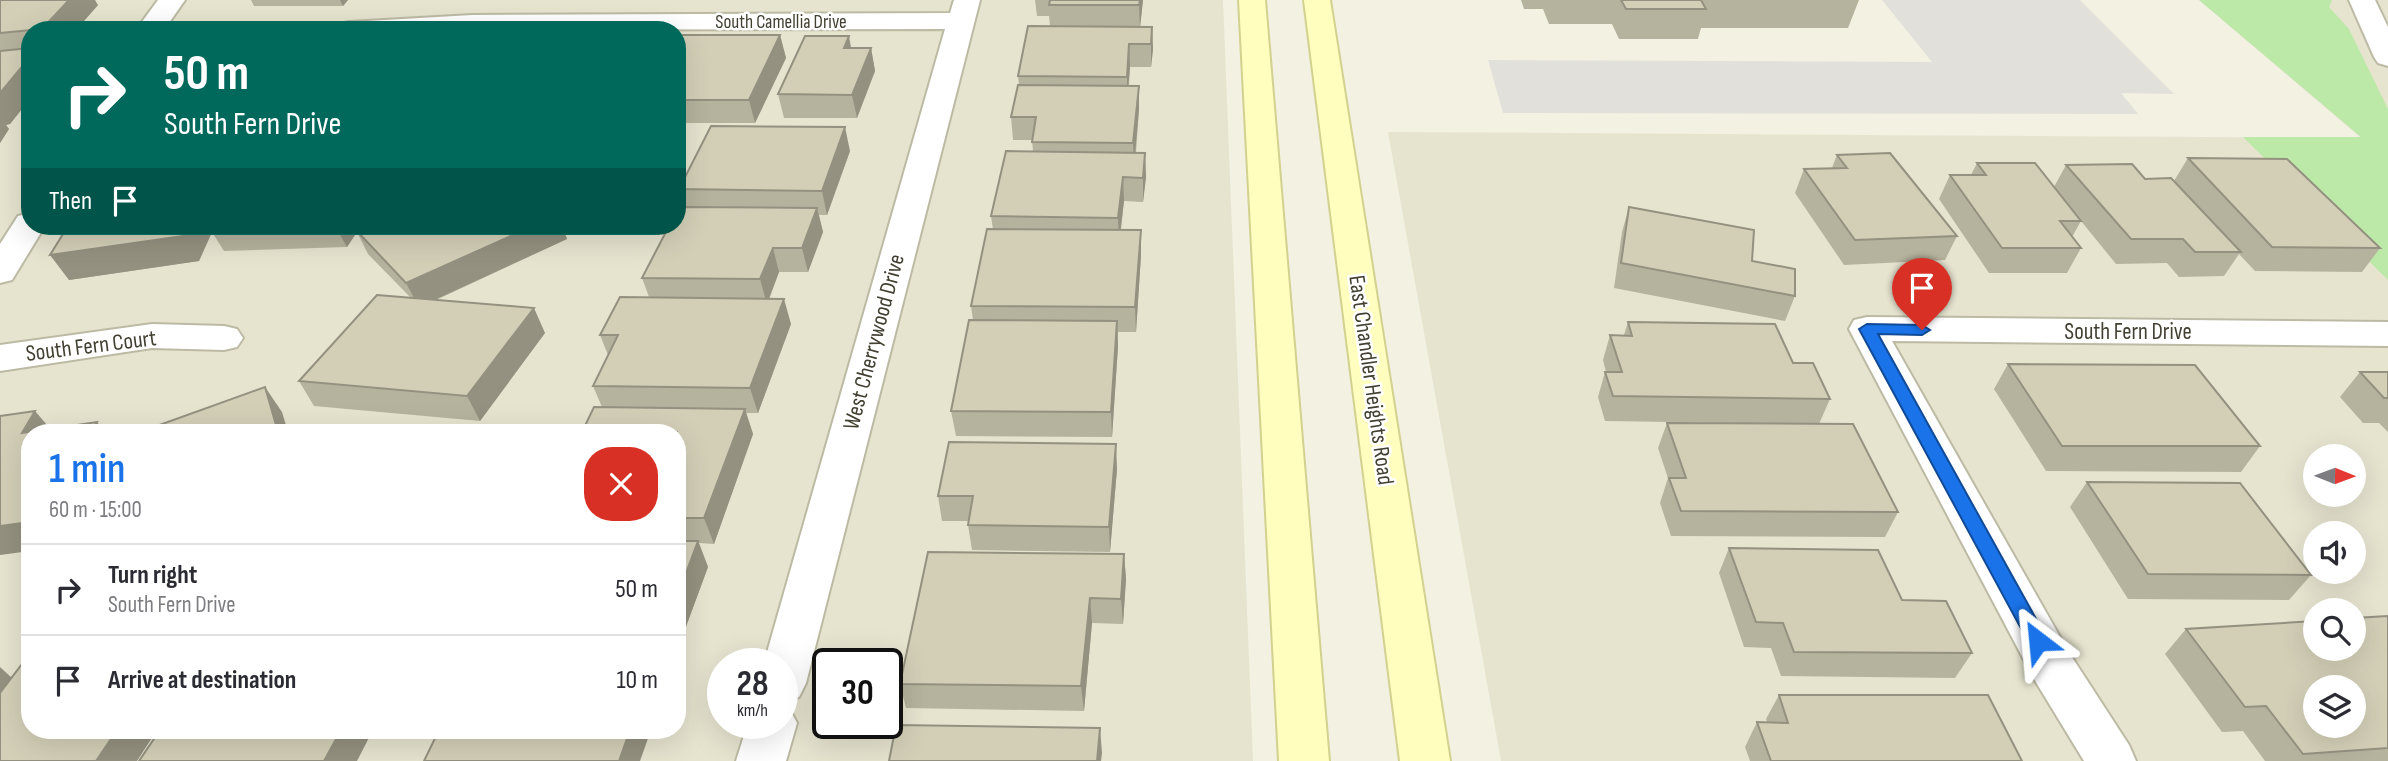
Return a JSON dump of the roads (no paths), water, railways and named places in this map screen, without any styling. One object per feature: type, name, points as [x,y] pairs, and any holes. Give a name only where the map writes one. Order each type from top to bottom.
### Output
[{"type":"main road","points":[[1252,0],[1304,761]]},
{"type":"main road","name":"East Chandler Heights Road","points":[[1317,0],[1425,761]]},
{"type":"street","points":[[157,21],[172,0]]},
{"type":"street","points":[[2362,0],[2388,57]]},
{"type":"street","name":"South Camellia Drive","points":[[548,21],[964,10]]},
{"type":"street","name":"West Cherrywood Drive","points":[[791,648],[964,10]]},
{"type":"street","points":[[0,272],[23,235]]},
{"type":"street","name":"South Fern Drive","points":[[2111,761],[2051,665],[1867,329],[2388,334]]},
{"type":"street","name":"South Fern Court","points":[[0,358],[152,336],[224,338]]},
{"type":"street","points":[[761,761],[767,739]]}]
